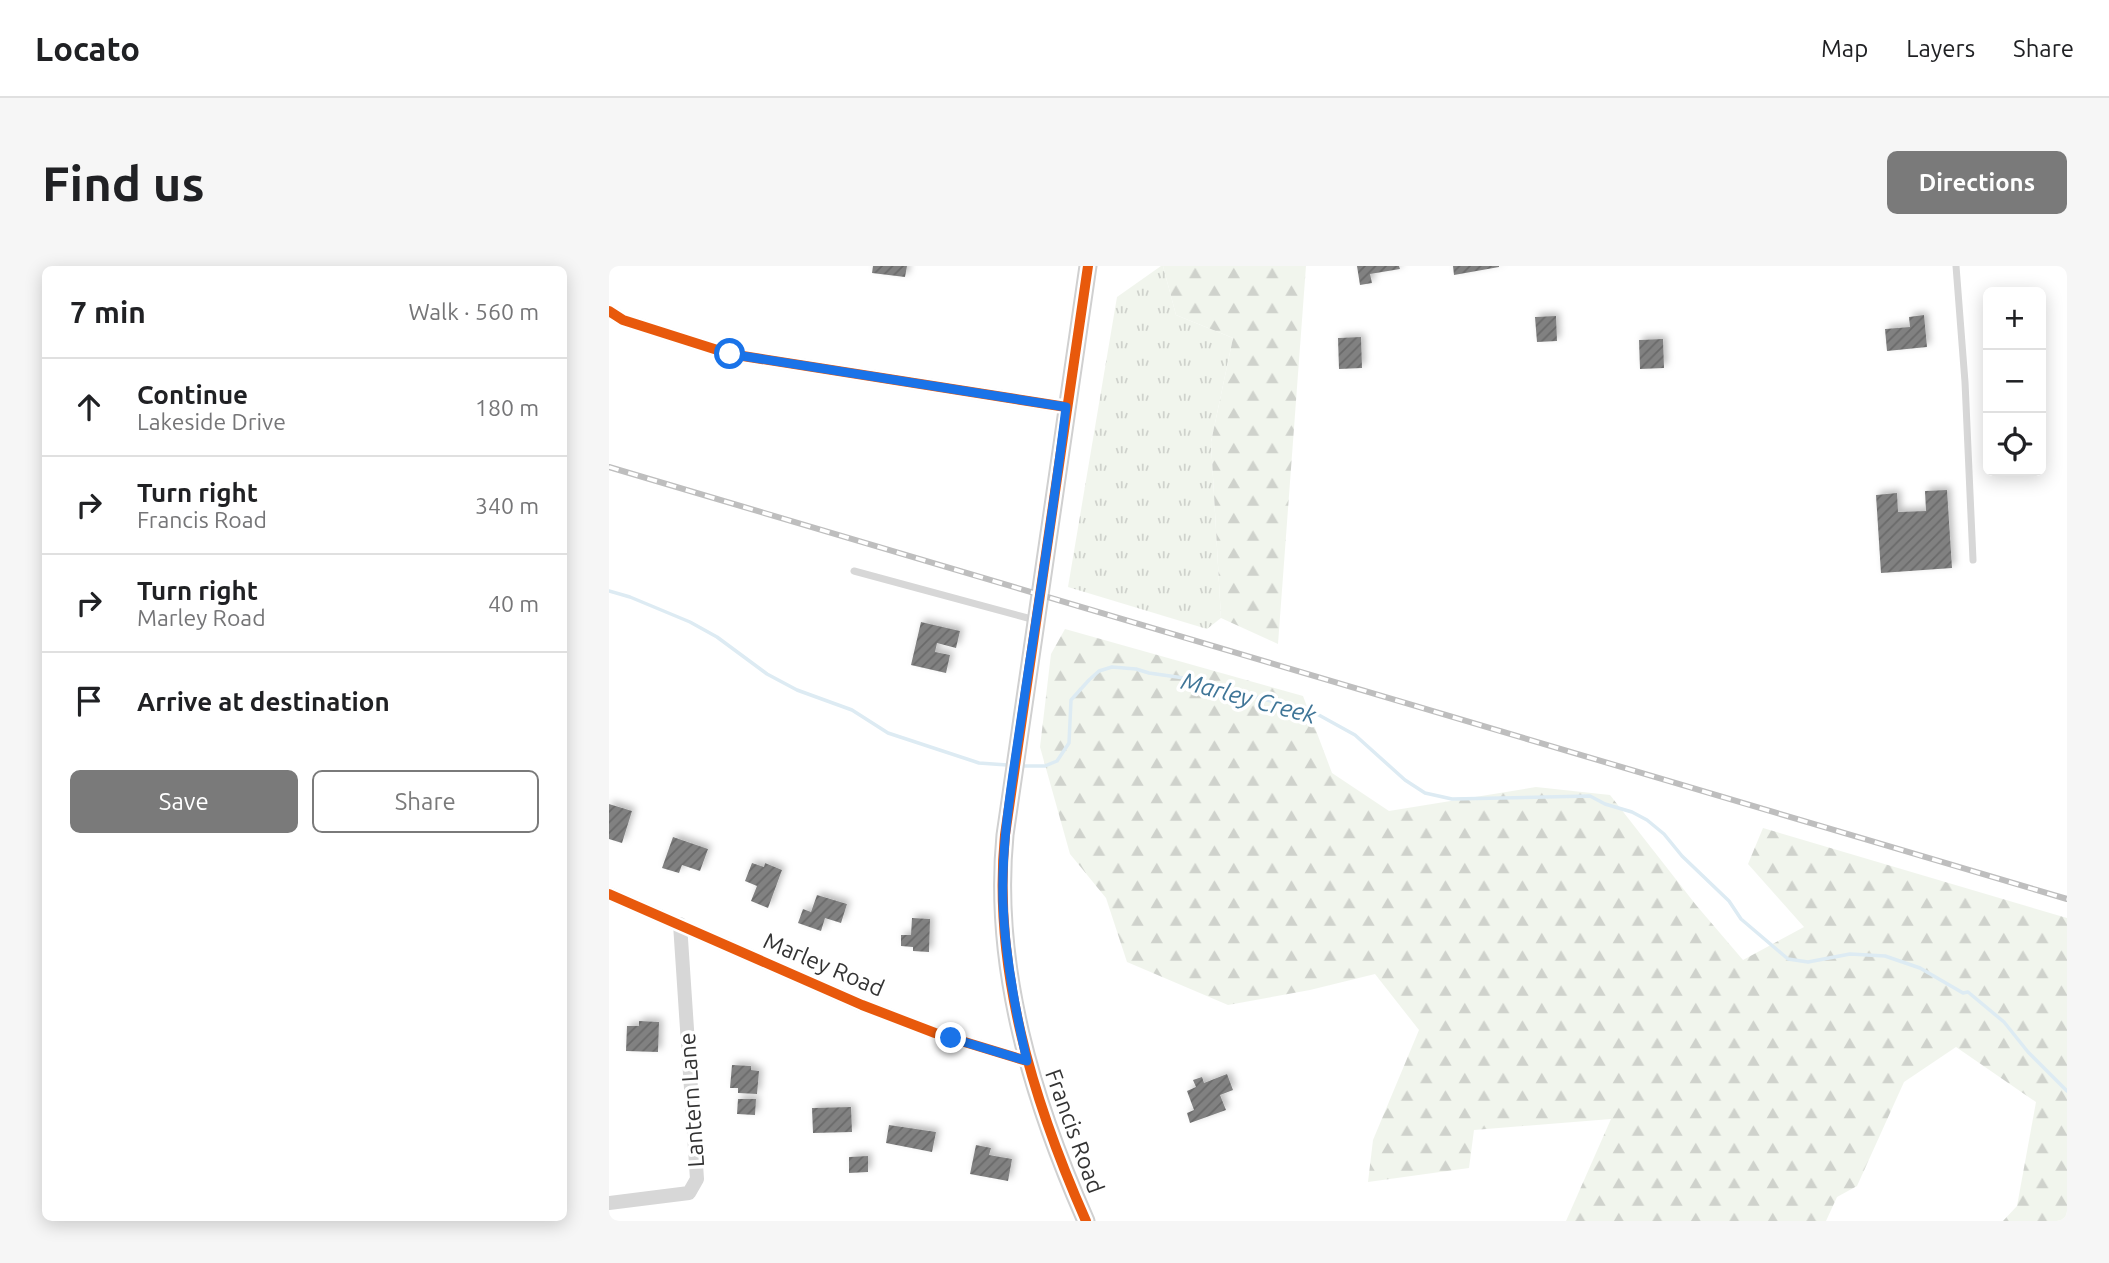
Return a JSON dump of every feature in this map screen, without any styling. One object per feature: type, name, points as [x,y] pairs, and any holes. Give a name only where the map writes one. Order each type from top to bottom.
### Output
[{"type":"street","name":"Francis Road","points":[[1086,1221],[1069,1184],[1027,1061],[1011,985],[1005,939],[1003,853],[1035,621],[1051,531],[1066,407],[1089,266]]},
{"type":"street","points":[[609,311],[624,320],[730,354],[1066,407]]},
{"type":"street","name":"Marley Road","points":[[609,894],[862,1005],[943,1036],[1027,1061]]},
{"type":"street","name":"Lantern Lane","points":[[609,1203],[689,1193],[697,1179],[680,924]]},
{"type":"lane","points":[[1956,266],[1965,382],[1973,560]]},
{"type":"lane","points":[[854,571],[1035,621]]},
{"type":"green space","points":[[1161,266],[1176,315],[1233,338],[1211,442],[1221,618],[1207,629],[1068,587],[1117,297]]},
{"type":"green space","points":[[1163,266],[1306,266],[1278,644],[1221,618],[1211,442],[1233,338],[1176,315]]},
{"type":"green space","points":[[1065,629],[1303,696],[1332,773],[1389,811],[1536,787],[1610,795],[1743,960],[1804,927],[1748,864],[1763,828],[2067,918],[2067,1221],[2003,1221],[2017,1206],[2036,1102],[1956,1047],[1904,1082],[1857,1186],[1837,1197],[1826,1221],[1566,1221],[1611,1119],[1474,1130],[1469,1168],[1368,1182],[1373,1140],[1419,1030],[1375,974],[1310,990],[1228,1005],[1127,962],[1106,898],[1070,854],[1040,747],[1051,654]]},
{"type":"building","points":[[873,266],[907,266],[905,277],[872,273]]},
{"type":"building","points":[[1357,266],[1399,266],[1400,269],[1370,274],[1372,283],[1360,285]]},
{"type":"building","points":[[1453,266],[1499,266],[1499,267],[1454,275]]},
{"type":"building","points":[[1924,315],[1927,347],[1887,351],[1885,329],[1910,327],[1909,317]]},
{"type":"building","points":[[1556,316],[1557,341],[1537,342],[1535,317]]},
{"type":"building","points":[[1361,337],[1362,368],[1339,369],[1338,338]]},
{"type":"building","points":[[1663,339],[1664,368],[1640,369],[1639,340]]},
{"type":"building","points":[[1947,490],[1952,568],[1881,573],[1876,495],[1897,493],[1898,512],[1926,511],[1925,491]]},
{"type":"building","points":[[921,622],[960,631],[956,648],[937,643],[935,652],[950,655],[946,673],[911,665]]},
{"type":"building","points":[[609,804],[632,811],[622,843],[609,839]]},
{"type":"building","points":[[673,837],[708,849],[700,871],[682,865],[679,873],[662,868]]},
{"type":"building","points":[[752,863],[764,867],[765,863],[782,870],[768,908],[751,901],[757,886],[745,881]]},
{"type":"building","points":[[817,895],[847,904],[841,923],[825,918],[821,931],[798,923],[803,909],[811,912]]},
{"type":"building","points":[[912,918],[930,919],[929,952],[913,951],[913,947],[901,946],[901,935],[911,935]]},
{"type":"building","points":[[639,1021],[659,1022],[658,1052],[626,1051],[627,1026],[639,1026]]},
{"type":"building","points":[[732,1065],[751,1066],[751,1070],[759,1071],[757,1094],[738,1093],[738,1088],[730,1088]]},
{"type":"building","points":[[1227,1074],[1233,1090],[1220,1095],[1226,1110],[1190,1123],[1187,1113],[1194,1110],[1187,1091],[1196,1087],[1193,1080],[1202,1077],[1204,1083]]},
{"type":"building","points":[[738,1099],[756,1099],[755,1115],[737,1114]]},
{"type":"building","points":[[851,1107],[852,1132],[813,1133],[812,1108]]},
{"type":"building","points":[[889,1125],[936,1132],[932,1152],[886,1143]]},
{"type":"building","points":[[976,1145],[991,1148],[989,1155],[1012,1159],[1008,1181],[970,1174]]},
{"type":"building","points":[[868,1156],[868,1172],[849,1173],[849,1157]]},
{"type":"waterway","name":"Marley Creek","points":[[609,591],[690,622],[717,637],[767,674],[797,690],[852,710],[888,733],[979,763],[1007,765]]},
{"type":"waterway","name":"Marley Creek","points":[[1022,766],[1045,766],[1057,761],[1069,743],[1071,700],[1099,671],[1112,667],[1191,679],[1317,714],[1355,735],[1405,780],[1425,793],[1452,799],[1590,796],[1647,820],[1729,901],[1741,919],[1788,959],[1808,962],[1850,954],[1885,956],[1920,968],[1963,993],[1968,992],[2004,1022],[2028,1052],[2067,1091]]},
{"type":"railway","points":[[609,467],[2067,899]]},
{"type":"cycle path","points":[[1086,1221],[1049,1129],[1021,1033],[1005,935],[1003,885],[1005,835],[1088,266]]},
{"type":"cycle path","points":[[609,311],[623,320],[730,354],[1066,407]]},
{"type":"cycle path","points":[[609,894],[862,1005],[935,1033],[1027,1061]]},
{"type":"route","points":[[730,354],[1066,407],[1051,531],[1039,594],[1003,853],[1005,939],[1011,985],[1027,1061],[951,1038]]}]
